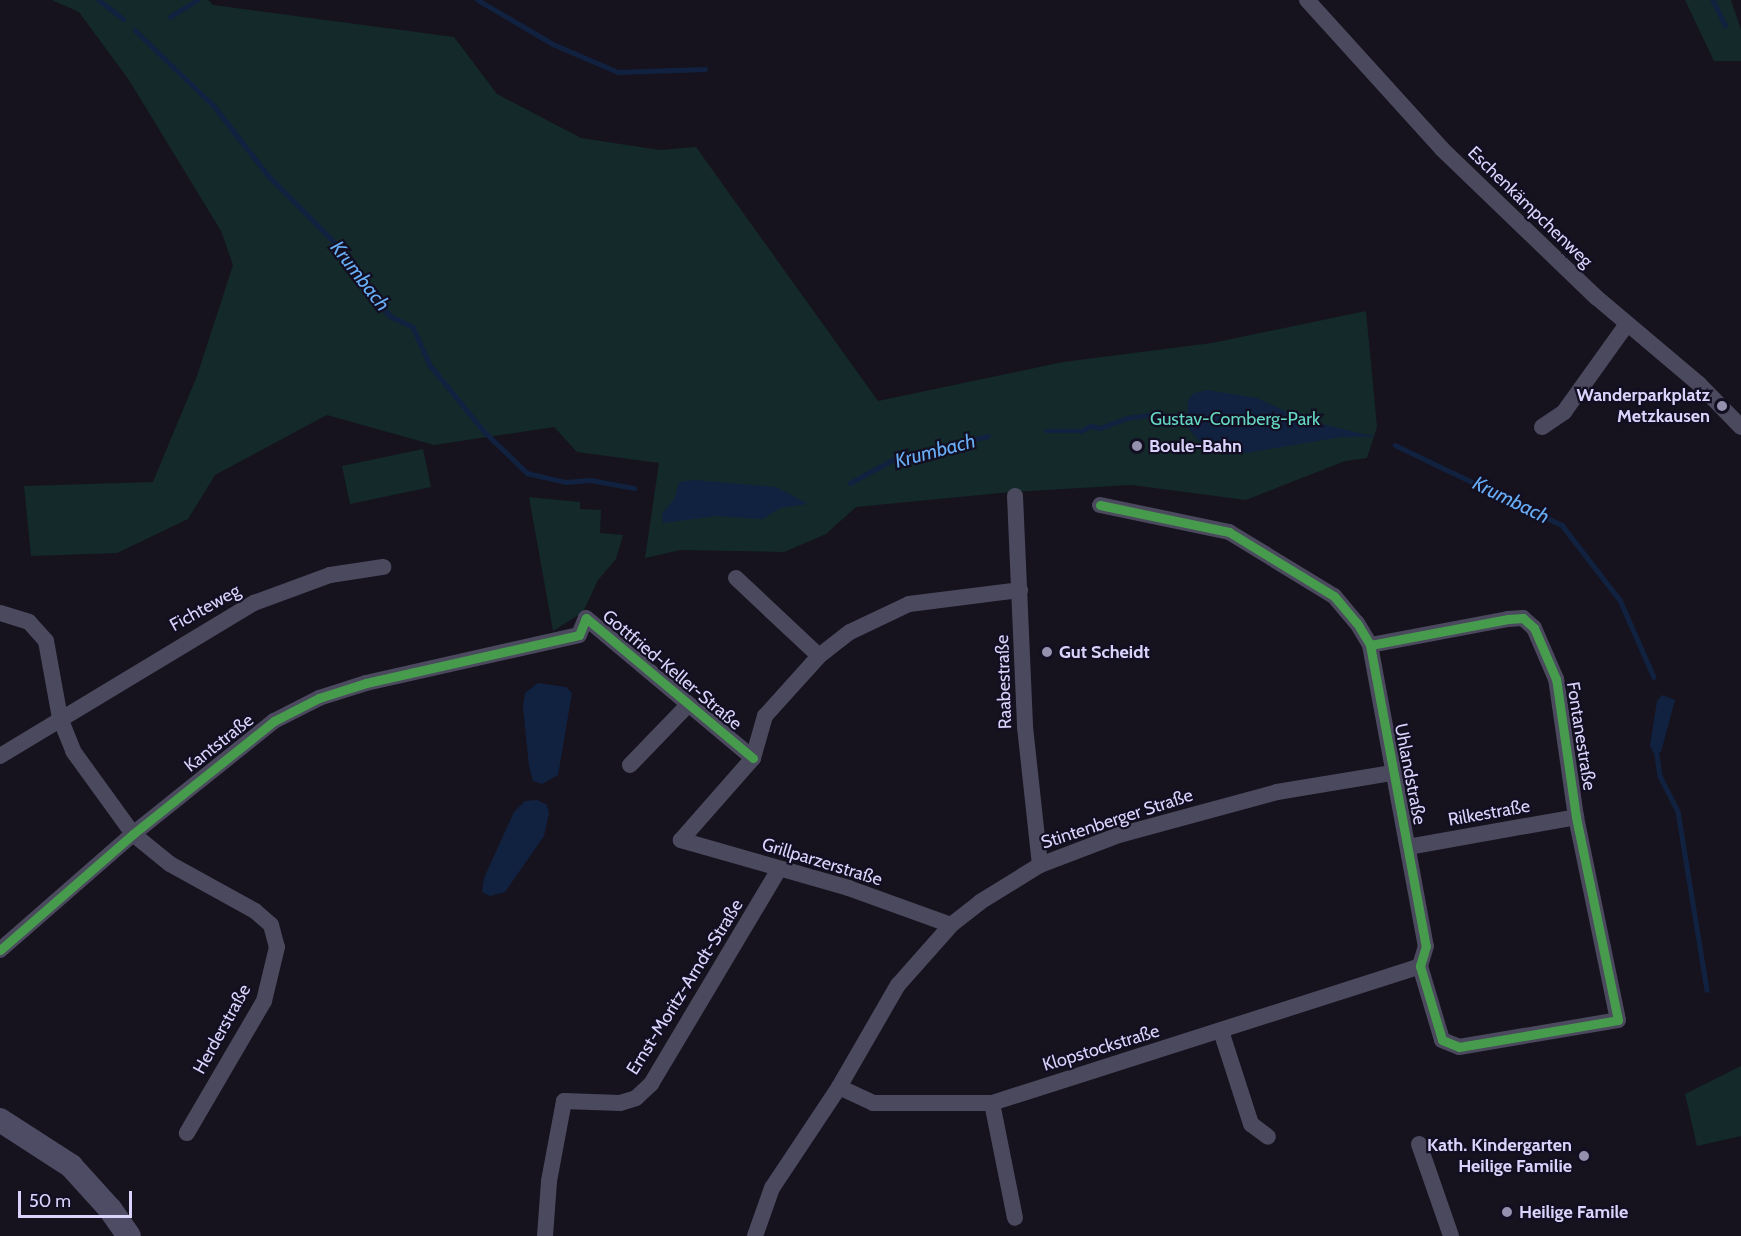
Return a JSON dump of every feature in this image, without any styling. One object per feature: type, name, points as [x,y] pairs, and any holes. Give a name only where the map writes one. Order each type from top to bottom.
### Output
[{"type":"street","name":"Eschenkämpchenweg","points":[[1307,0],[1442,149],[1627,324],[1699,384],[1741,427]]},
{"type":"street","points":[[1542,427],[1564,412],[1627,324]]},
{"type":"street","name":"Raabestraße","points":[[1015,496],[1025,727],[1040,865]]},
{"type":"street","name":"Uhlandstraße","points":[[1101,505],[1229,532],[1334,596],[1370,645],[1426,946],[1420,966],[1442,1040],[1459,1047],[1618,1020]]},
{"type":"street","name":"Fichteweg","points":[[0,756],[254,603],[330,575],[382,567]]},
{"type":"street","points":[[736,578],[819,656]]},
{"type":"street","points":[[753,758],[765,716],[819,656],[850,632],[909,604],[1020,590]]},
{"type":"street","name":"Herderstraße","points":[[0,613],[30,622],[46,641],[60,718],[73,751],[133,834],[170,864],[255,911],[271,925],[277,947],[264,1001],[187,1133]]},
{"type":"street","name":"Gottfried-Keller-Straße","points":[[507,652],[579,635],[586,618],[687,706],[753,758]]},
{"type":"street","name":"Fontanestraße","points":[[1370,645],[1523,618],[1534,628],[1556,679],[1576,817],[1618,1020]]},
{"type":"street","name":"Kantstraße","points":[[0,950],[133,834],[274,721],[319,698],[408,672],[507,652]]},
{"type":"street","name":"Gottfried-Keller-Straße","points":[[630,765],[687,706]]},
{"type":"street","name":"Grillparzerstraße","points":[[753,758],[681,840],[849,888],[951,925]]},
{"type":"street","name":"Stintenberger Straße","points":[[755,1236],[772,1188],[839,1087],[898,985],[951,925],[980,902],[1040,865],[1185,815],[1277,792],[1392,772]]},
{"type":"street","name":"Rilkestraße","points":[[1408,847],[1576,817]]},
{"type":"street","name":"Ernst-Moritz-Arndt-Straße","points":[[545,1236],[549,1181],[564,1101],[620,1103],[636,1098],[651,1084],[779,869]]},
{"type":"street","name":"Klopstockstraße","points":[[839,1087],[873,1103],[992,1103],[1420,966]]},
{"type":"street","points":[[1221,1030],[1251,1124],[1268,1137]]},
{"type":"street","points":[[992,1103],[1015,1218]]},
{"type":"street","points":[[0,1120],[71,1166],[110,1209],[129,1236]]},
{"type":"street","points":[[1419,1144],[1451,1236]]},
{"type":"green space","name":"Gustav-Comberg-Park","points":[[52,0],[208,0],[213,5],[454,37],[497,94],[581,138],[660,150],[696,147],[878,401],[1063,362],[1212,343],[1366,311],[1377,427],[1367,458],[1345,461],[1246,500],[1131,485],[1011,492],[856,507],[826,534],[784,552],[681,550],[645,558],[659,463],[577,452],[554,427],[434,445],[327,415],[215,475],[188,519],[117,553],[31,556],[24,486],[153,482],[197,376],[233,265],[221,231],[129,80],[79,12]]},
{"type":"green space","points":[[1685,0],[1731,0],[1741,30],[1741,61],[1714,61]]},
{"type":"green space","points":[[423,449],[431,487],[350,504],[342,466]]},
{"type":"green space","points":[[529,497],[580,502],[580,509],[601,510],[600,533],[623,535],[616,559],[598,580],[583,612],[553,631]]},
{"type":"green space","points":[[1741,1066],[1741,1136],[1697,1146],[1685,1094]]},
{"type":"water","points":[[1206,390],[1257,398],[1305,420],[1376,437],[1341,437],[1246,453],[1214,451],[1203,445],[1187,427],[1188,401],[1193,394]]},
{"type":"water","points":[[694,480],[776,487],[808,504],[780,508],[763,519],[716,516],[663,523],[662,514],[675,498],[679,482]]},
{"type":"water","points":[[538,683],[566,687],[572,693],[558,775],[542,784],[533,781],[529,766],[523,707],[525,693]]},
{"type":"water","points":[[1662,695],[1675,700],[1661,752],[1654,754],[1650,746],[1657,701]]},
{"type":"water","points":[[537,800],[547,805],[549,813],[544,836],[505,892],[490,896],[482,892],[484,878],[514,812],[525,801]]},
{"type":"waterway","name":"Krumbach","points":[[99,0],[123,19]]},
{"type":"waterway","points":[[170,17],[197,0]]},
{"type":"waterway","points":[[478,0],[553,44],[618,72],[705,69]]},
{"type":"waterway","points":[[1713,0],[1725,25]]},
{"type":"waterway","name":"Krumbach","points":[[135,30],[214,106],[268,175],[353,261],[371,297],[392,317],[413,327],[430,365],[483,430],[527,473],[566,482],[591,480],[634,488]]},
{"type":"waterway","name":"Krumbach","points":[[1046,431],[1081,431],[1091,426],[1100,428],[1127,418],[1156,414]]},
{"type":"waterway","name":"Krumbach","points":[[850,483],[898,457],[988,436]]},
{"type":"waterway","name":"Krumbach","points":[[1395,445],[1562,525],[1620,600],[1654,677]]},
{"type":"waterway","name":"Krumbach","points":[[1656,748],[1660,776],[1678,811],[1707,990]]},
{"type":"cycle path","points":[[1100,505],[1229,532],[1334,596],[1357,623],[1370,645],[1426,946],[1420,966],[1442,1040],[1459,1047],[1618,1020],[1576,817],[1556,679],[1534,628],[1523,618],[1508,619],[1370,645]]},
{"type":"cycle path","points":[[0,950],[133,834],[274,721],[319,698],[366,683],[579,635],[586,618],[753,758]]},
{"type":"place","name":"Wanderparkplatz Metzkausen","points":[[1722,406]]},
{"type":"place","name":"Boule-Bahn","points":[[1137,446]]},
{"type":"place","name":"Gut Scheidt","points":[[1047,652]]},
{"type":"place","name":"Kath. Kindergarten Heilige Familie","points":[[1584,1156]]},
{"type":"place","name":"Heilige Famile","points":[[1507,1212]]}]
